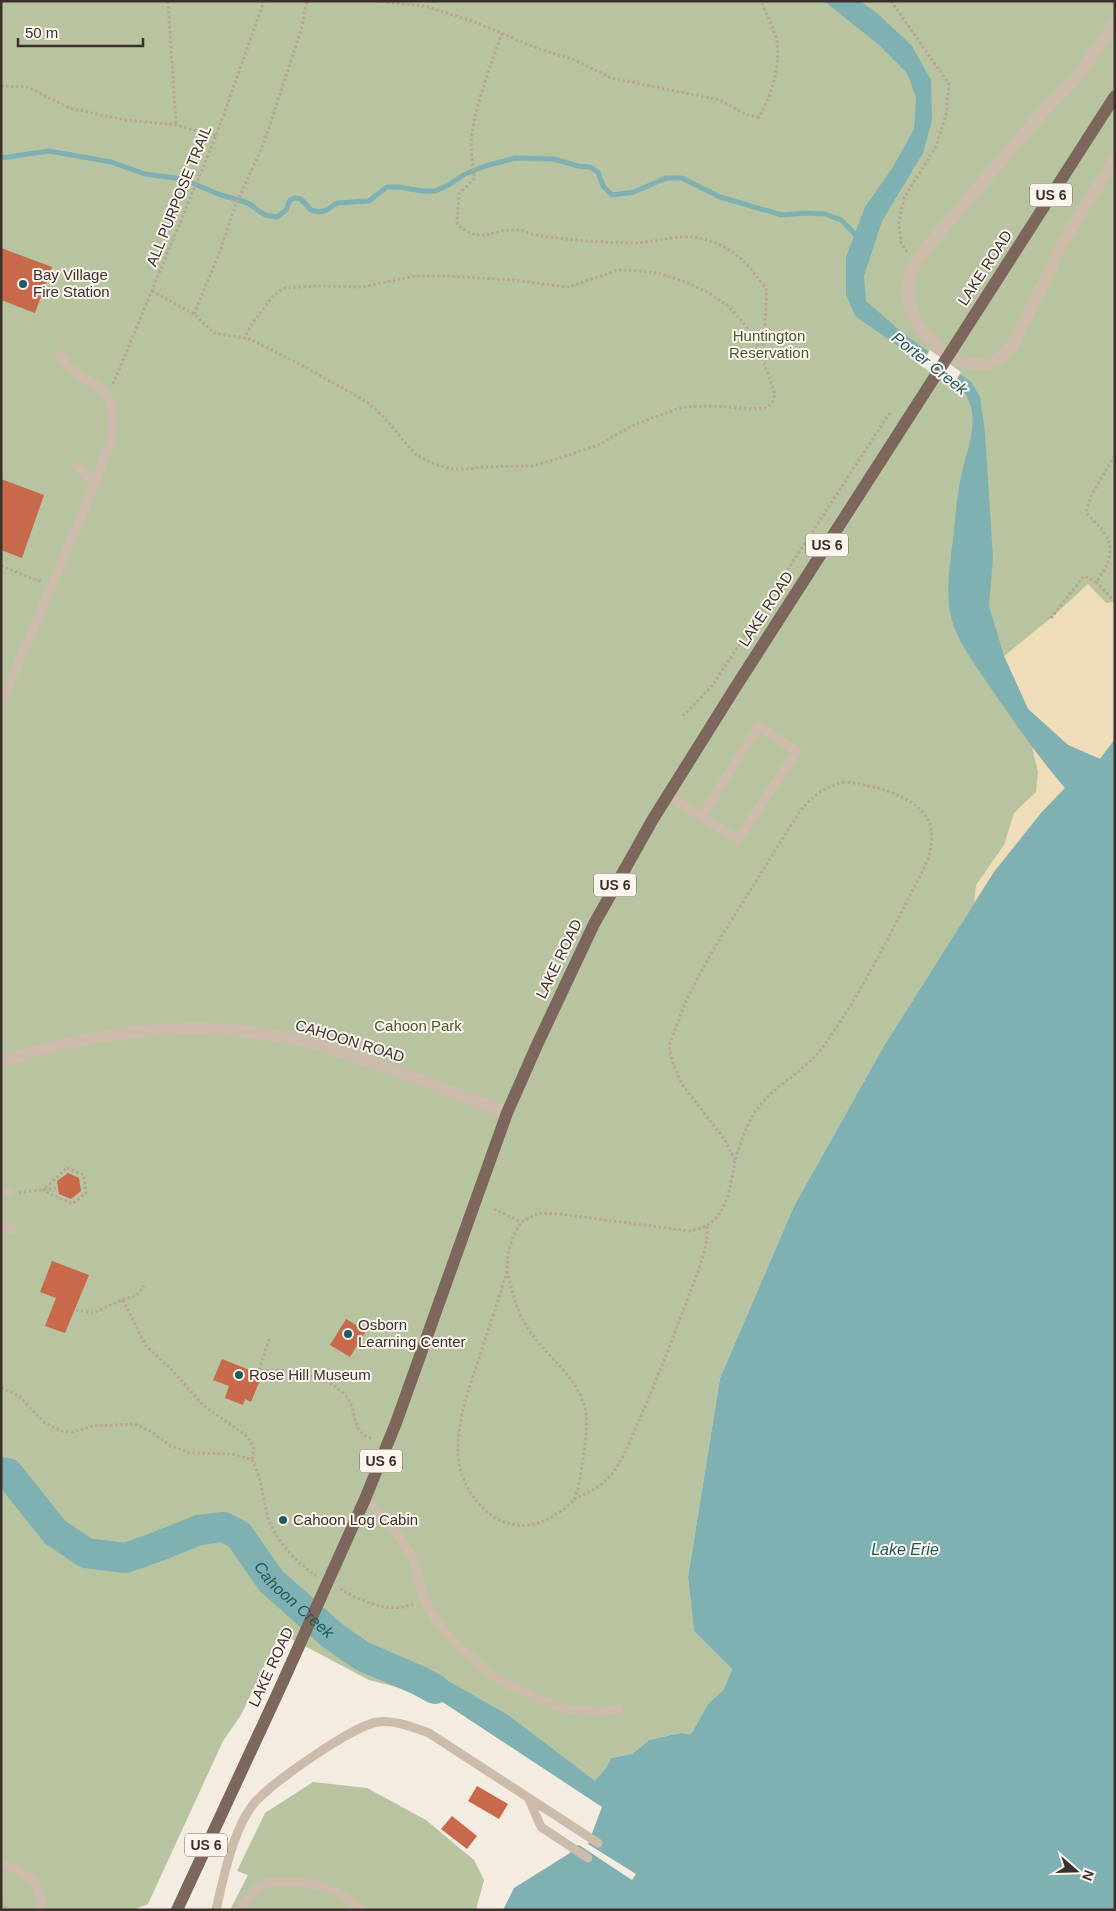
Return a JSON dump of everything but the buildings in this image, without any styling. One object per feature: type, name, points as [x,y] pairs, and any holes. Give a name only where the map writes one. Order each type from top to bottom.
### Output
[{"type":"main road","name":"LAKE ROAD","points":[[177,1910],[366,1499],[396,1423],[507,1113],[594,924],[668,796],[1115,96]]},
{"type":"street","points":[[1115,23],[1078,75],[1035,121],[932,241],[915,264],[909,278],[907,290],[909,302],[917,323],[929,339],[957,360],[970,364],[993,362],[1000,358],[1012,346],[1065,238],[1115,159]]},
{"type":"street","name":"CAHOON ROAD","points":[[1,1062],[38,1050],[132,1032],[201,1028],[248,1031],[315,1044],[422,1080],[507,1113]]},
{"type":"lane","points":[[1,704],[84,510],[112,438],[112,405],[108,396],[100,387],[67,366],[60,352]]},
{"type":"lane","points":[[76,464],[92,480],[93,488]]},
{"type":"lane","points":[[668,796],[738,839],[797,751],[758,726],[702,816]]},
{"type":"lane","points":[[1,1227],[14,1229]]},
{"type":"lane","points":[[366,1499],[390,1523],[412,1556],[424,1599],[437,1623],[491,1676],[541,1700],[572,1710],[602,1712],[618,1709]]},
{"type":"lane","points":[[216,1910],[236,1836],[252,1806],[278,1781],[357,1729],[378,1721],[408,1726],[429,1733],[598,1843]]},
{"type":"lane","points":[[530,1800],[540,1827],[588,1858]]},
{"type":"lane","points":[[1,1864],[17,1870],[36,1883],[41,1901],[41,1910]]},
{"type":"lane","points":[[240,1910],[257,1888],[274,1882],[302,1883],[327,1888],[348,1899],[361,1910]]},
{"type":"path","points":[[168,1],[176,125]]},
{"type":"path","name":"ALL PURPOSE TRAIL","points":[[108,396],[216,136],[264,1]]},
{"type":"path","points":[[194,314],[235,206],[264,143],[302,27],[307,1]]},
{"type":"path","points":[[377,1],[424,6],[475,22],[539,49],[575,60],[612,78],[720,100],[748,115],[759,117],[769,100],[776,75],[776,40],[761,1]]},
{"type":"path","points":[[424,6],[426,1]]},
{"type":"path","points":[[891,1],[949,84],[946,115],[936,146],[904,198],[899,222],[901,243],[908,255]]},
{"type":"path","points":[[502,33],[477,113],[471,143],[474,179],[459,194],[456,210],[457,224],[475,235],[489,236],[505,230],[520,230],[531,234],[600,242],[639,244],[688,236],[731,249],[747,262],[766,290],[764,343],[761,354]]},
{"type":"path","points":[[1,86],[28,87],[69,108],[125,120],[176,125],[216,136]]},
{"type":"path","points":[[152,291],[194,314],[214,333],[244,338],[250,339],[368,402],[384,417],[415,454],[430,463],[452,469],[532,466],[557,460],[598,445],[636,424],[683,407],[766,408],[772,403],[775,394],[761,354],[747,327],[728,305],[709,293],[658,273],[618,270],[568,287],[513,280],[415,276],[362,287],[317,286],[285,288],[274,295],[254,321],[244,338]]},
{"type":"path","points":[[683,716],[712,686],[891,411]]},
{"type":"path","points":[[1096,582],[1108,564],[1111,549],[1105,534],[1086,512],[1086,507],[1115,455]]},
{"type":"path","points":[[1,566],[52,586]]},
{"type":"path","points":[[1051,618],[1084,576],[1096,582],[1114,602]]},
{"type":"path","points":[[707,1226],[707,1238],[703,1255],[671,1344],[627,1448],[616,1468],[605,1482],[574,1499],[560,1512],[542,1522],[526,1526],[507,1524],[487,1513],[474,1499],[463,1478],[457,1447],[461,1414],[507,1271],[508,1252],[512,1237],[521,1222],[539,1213],[561,1214],[689,1231],[707,1226],[718,1216],[726,1202],[740,1142],[752,1118],[761,1104],[807,1066],[822,1049],[838,1025],[897,920],[930,852],[932,838],[930,822],[922,810],[884,790],[862,784],[843,782],[828,786],[812,797],[800,811],[719,940],[698,977],[680,1015],[669,1046],[673,1064],[682,1084],[724,1140],[735,1161]]},
{"type":"path","points":[[67,1168],[84,1175],[86,1193],[72,1204],[43,1190],[67,1168]]},
{"type":"path","points":[[5,1192],[56,1188]]},
{"type":"path","points":[[494,1208],[521,1222]]},
{"type":"path","points":[[507,1271],[516,1307],[528,1329],[579,1392],[586,1413],[586,1440],[574,1499]]},
{"type":"path","points":[[76,1310],[93,1314],[136,1296],[144,1286]]},
{"type":"path","points":[[123,1300],[146,1346],[171,1369],[203,1405],[250,1440],[254,1448],[252,1460],[258,1470],[272,1528],[292,1554],[322,1579]]},
{"type":"path","points":[[269,1339],[259,1370],[300,1373],[333,1385],[351,1401],[358,1430],[364,1436],[372,1439]]},
{"type":"path","points":[[1,1388],[19,1396],[45,1423],[62,1431],[72,1432],[93,1426],[135,1424],[150,1431],[170,1446],[190,1453],[232,1454],[252,1460]]},
{"type":"path","points":[[336,1587],[351,1595],[382,1606],[410,1605],[424,1599]]},
{"type":"path","points":[[1,1903],[8,1910]]},
{"type":"green space","points":[[1,1],[1115,1],[1115,840],[1041,813],[994,872],[885,1044],[794,1206],[720,1378],[688,1577],[694,1631],[732,1669],[724,1689],[708,1704],[691,1734],[680,1733],[649,1740],[632,1754],[611,1758],[596,1781],[607,1803],[435,1697],[369,1680],[280,1633],[241,1715],[223,1741],[148,1904],[133,1910],[1,1910]]},
{"type":"green space","points":[[313,1782],[367,1788],[426,1820],[474,1860],[484,1880],[476,1910],[230,1910],[248,1875],[237,1871],[265,1813]]},
{"type":"sand","points":[[1088,584],[1106,603],[1115,602],[1115,739],[1100,759],[1068,745],[1028,709],[1004,656],[1051,618]]},
{"type":"sand","points":[[1032,747],[1065,788],[1041,813],[994,872],[974,903],[976,885],[1004,845],[1014,813],[1036,792],[1038,772]]},
{"type":"water","name":"Lake Erie","points":[[824,1],[860,1],[877,13],[912,46],[931,80],[932,120],[923,153],[882,221],[864,276],[866,301],[904,334],[971,382],[980,397],[985,433],[993,558],[989,606],[1004,656],[1028,709],[1068,745],[1100,759],[1115,739],[1115,1910],[503,1910],[514,1888],[570,1853],[573,1846],[588,1844],[602,1807],[435,1697],[398,1686],[399,1670],[445,1679],[508,1715],[595,1781],[606,1768],[611,1758],[632,1754],[649,1740],[680,1733],[691,1734],[708,1704],[724,1689],[732,1669],[694,1631],[688,1577],[720,1378],[794,1206],[885,1044],[994,872],[1041,813],[1065,788],[1024,736],[982,675],[962,644],[952,621],[949,576],[958,490],[973,425],[970,404],[965,393],[855,316],[846,294],[846,257],[865,207],[893,167],[914,129],[916,97],[907,73],[879,45]]},
{"type":"pier","points":[[930,350],[961,372],[952,387],[920,365]]},
{"type":"pier","points":[[590,1830],[592,1832],[588,1844],[636,1874],[632,1880],[579,1845],[573,1846],[568,1854],[566,1853],[573,1844],[586,1842]]},
{"type":"waterway","points":[[1,158],[49,151],[111,162],[145,174],[183,179],[218,194],[248,203],[265,215],[277,217],[286,210],[290,200],[295,198],[301,199],[311,210],[319,212],[327,210],[337,203],[369,201],[387,187],[435,191],[447,186],[465,174],[485,166],[515,158],[554,159],[578,166],[590,167],[598,172],[603,186],[612,195],[634,192],[666,178],[682,178],[720,197],[782,215],[825,214],[841,220],[859,238]]},
{"type":"waterway","name":"Cahoon Creek","points":[[1,1472],[8,1473],[55,1532],[86,1553],[125,1558],[199,1530],[224,1527],[239,1535],[271,1581],[333,1636],[362,1656],[435,1689]]},
{"type":"place","name":"Bay Village Fire Station","points":[[23,284]]},
{"type":"place","name":"Osborn Learning Center","points":[[348,1334]]},
{"type":"place","name":"Rose Hill Museum","points":[[239,1375]]},
{"type":"place","name":"Cahoon Log Cabin","points":[[283,1520]]},
{"type":"park label","name":"Huntington Reservation","points":[[769,344]]},
{"type":"park label","name":"Cahoon Park","points":[[418,1026]]},
{"type":"water label","name":"Porter Creek","points":[[930,363]]}]
